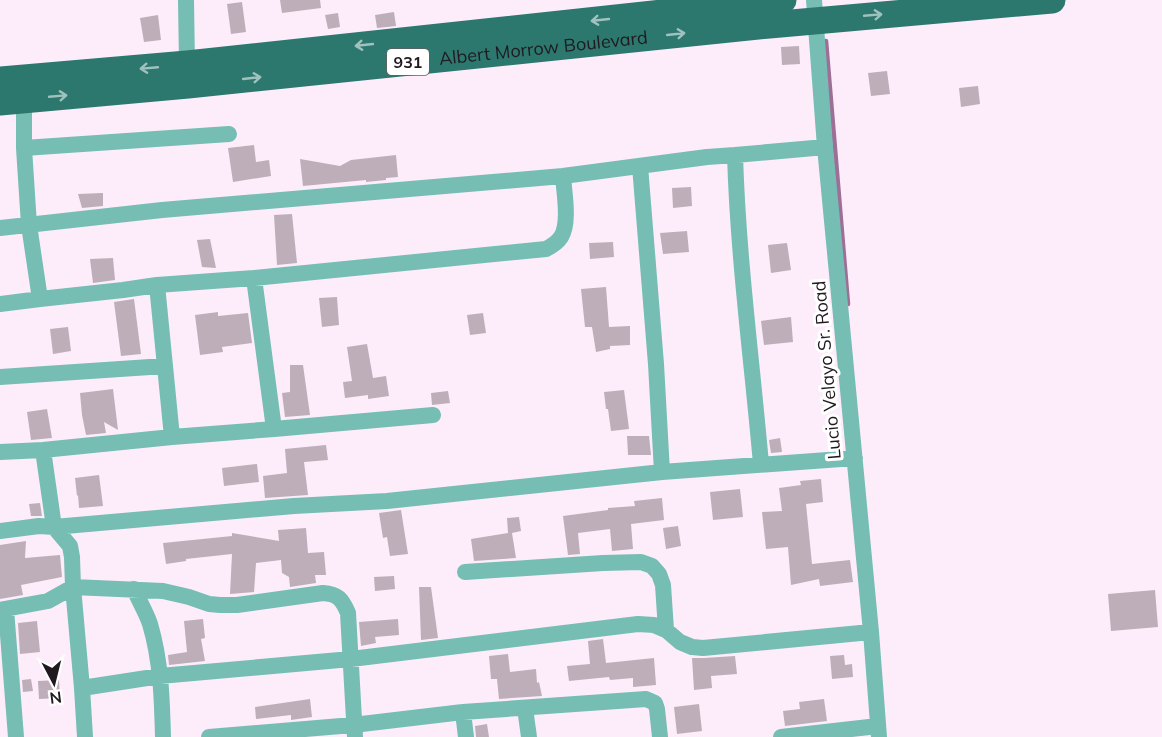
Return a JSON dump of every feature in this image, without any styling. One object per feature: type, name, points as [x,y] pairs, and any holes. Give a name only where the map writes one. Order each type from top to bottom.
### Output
[{"type":"highway","name":"Albert Morrow Boulevard","points":[[0,80],[187,64],[783,0]]},
{"type":"highway","name":"Albert Morrow Boulevard","points":[[12,100],[188,85],[814,10],[1052,0]]},
{"type":"street","points":[[186,0],[187,64]]},
{"type":"street","name":"Lucio Velayo Sr. Road","points":[[814,10],[879,731]]},
{"type":"street","points":[[12,100],[24,148],[29,225],[39,299]]},
{"type":"street","points":[[24,148],[229,134]]},
{"type":"street","points":[[0,228],[162,210],[563,176],[707,157],[825,147]]},
{"type":"street","points":[[735,155],[761,464]]},
{"type":"street","points":[[640,166],[662,472]]},
{"type":"street","points":[[0,304],[158,285],[254,278],[546,249],[562,237],[565,229],[563,176]]},
{"type":"street","points":[[254,278],[274,429]]},
{"type":"street","points":[[158,285],[172,436]]},
{"type":"street","points":[[0,377],[165,366]]},
{"type":"street","points":[[0,452],[433,415]]},
{"type":"street","points":[[43,450],[54,526],[70,546],[72,557],[85,737]]},
{"type":"street","points":[[0,531],[294,506],[387,501],[662,472],[855,458]]},
{"type":"street","points":[[465,572],[641,562],[652,566],[659,574],[663,585],[666,630]]},
{"type":"street","points":[[16,737],[3,609],[48,601],[73,587],[163,591],[220,605],[237,605],[323,592],[333,594],[345,605],[348,614],[354,731]]},
{"type":"street","points":[[134,589],[150,624],[160,676],[163,737]]},
{"type":"street","points":[[82,688],[160,676],[351,659],[638,624],[654,625],[666,630],[680,642],[692,647],[703,648],[871,632]]},
{"type":"street","points":[[209,737],[354,731],[463,712],[646,699],[655,703],[660,737]]},
{"type":"street","points":[[525,708],[529,737]]},
{"type":"street","points":[[463,712],[466,737]]},
{"type":"street","points":[[781,737],[879,731]]},
{"type":"building","points":[[280,0],[320,0],[321,8],[282,13]]},
{"type":"building","points":[[242,2],[246,32],[231,34],[227,4]]},
{"type":"building","points":[[394,12],[396,26],[377,28],[375,15]]},
{"type":"building","points":[[338,13],[340,27],[328,29],[325,15]]},
{"type":"building","points":[[158,15],[161,40],[144,42],[140,18]]},
{"type":"building","points":[[799,46],[800,64],[782,65],[781,47]]},
{"type":"building","points":[[887,71],[890,94],[871,96],[868,73]]},
{"type":"building","points":[[978,86],[980,104],[961,107],[959,88]]},
{"type":"building","points":[[254,145],[256,162],[269,160],[271,176],[233,182],[228,148]]},
{"type":"building","points":[[396,155],[398,177],[366,182],[366,180],[303,186],[300,159],[340,166],[351,160]]},
{"type":"building","points":[[691,187],[692,206],[673,208],[672,188]]},
{"type":"building","points":[[103,193],[103,206],[82,208],[78,194]]},
{"type":"building","points":[[292,214],[297,263],[277,265],[274,215]]},
{"type":"building","points":[[687,231],[689,252],[663,254],[660,233]]},
{"type":"building","points":[[210,239],[216,268],[202,267],[197,240]]},
{"type":"building","points":[[613,242],[614,257],[590,259],[589,243]]},
{"type":"building","points":[[787,243],[791,270],[771,273],[768,245]]},
{"type":"building","points":[[113,258],[115,280],[93,283],[90,259]]},
{"type":"building","points":[[606,287],[609,327],[630,326],[630,345],[610,346],[610,349],[596,352],[592,327],[585,327],[581,289]]},
{"type":"building","points":[[337,297],[339,325],[322,327],[319,298]]},
{"type":"building","points":[[134,299],[141,354],[121,356],[114,302]]},
{"type":"building","points":[[218,312],[218,316],[248,313],[252,343],[222,347],[223,352],[200,355],[195,315]]},
{"type":"building","points":[[483,313],[486,333],[470,335],[467,315]]},
{"type":"building","points":[[791,317],[793,342],[764,345],[761,321]]},
{"type":"building","points":[[68,327],[71,351],[53,354],[50,329]]},
{"type":"building","points":[[367,344],[373,378],[386,376],[389,396],[368,399],[368,395],[345,398],[343,382],[352,381],[347,347]]},
{"type":"building","points":[[290,365],[303,365],[310,415],[285,417],[282,393],[290,392]]},
{"type":"building","points":[[113,389],[118,430],[104,422],[106,433],[86,435],[80,393]]},
{"type":"building","points":[[624,390],[629,429],[611,431],[604,392]]},
{"type":"building","points":[[448,391],[450,403],[432,405],[431,393]]},
{"type":"building","points":[[47,409],[52,438],[31,440],[27,412]]},
{"type":"building","points":[[627,436],[649,436],[651,455],[628,455]]},
{"type":"building","points":[[780,438],[782,452],[771,453],[769,440]]},
{"type":"building","points":[[326,445],[328,460],[304,462],[308,495],[265,498],[263,476],[287,473],[285,449]]},
{"type":"building","points":[[257,464],[259,482],[224,486],[222,468]]},
{"type":"building","points":[[99,475],[103,506],[79,508],[75,478]]},
{"type":"building","points":[[821,479],[823,502],[806,504],[812,564],[850,560],[853,582],[820,586],[819,579],[791,585],[788,547],[766,549],[762,512],[782,511],[779,488],[801,485],[800,481]]},
{"type":"building","points":[[740,489],[743,517],[713,520],[710,492]]},
{"type":"building","points":[[662,498],[664,520],[631,524],[633,549],[612,551],[610,529],[578,533],[580,554],[568,555],[563,516],[635,506],[634,501]]},
{"type":"building","points":[[40,503],[42,516],[31,516],[29,504]]},
{"type":"building","points":[[401,510],[408,554],[390,556],[387,537],[383,538],[379,513]]},
{"type":"building","points":[[519,517],[521,531],[512,533],[516,558],[474,561],[471,539],[508,533],[507,518]]},
{"type":"building","points":[[678,526],[681,546],[666,549],[663,528]]},
{"type":"building","points":[[306,528],[308,553],[324,552],[326,575],[315,575],[316,583],[290,587],[289,577],[282,573],[281,560],[256,563],[254,592],[230,594],[232,554],[186,559],[186,561],[166,564],[163,543],[232,536],[232,533],[279,541],[278,530]]},
{"type":"building","points":[[26,541],[25,558],[60,555],[62,577],[21,585],[23,595],[0,599],[0,545]]},
{"type":"building","points":[[394,576],[395,589],[375,591],[374,577]]},
{"type":"building","points":[[419,587],[431,587],[438,638],[421,640]]},
{"type":"building","points":[[1155,590],[1158,627],[1111,631],[1108,594]]},
{"type":"building","points":[[203,619],[205,638],[201,639],[205,661],[169,665],[168,655],[187,652],[184,621]]},
{"type":"building","points":[[398,619],[399,635],[375,637],[376,643],[361,646],[359,622]]},
{"type":"building","points":[[37,621],[40,652],[20,654],[18,623]]},
{"type":"building","points":[[603,639],[606,663],[654,658],[656,685],[633,687],[633,678],[610,680],[609,677],[569,681],[567,666],[590,664],[588,641]]},
{"type":"building","points":[[508,654],[510,672],[536,669],[537,683],[539,682],[542,696],[499,699],[497,679],[491,679],[489,656]]},
{"type":"building","points":[[844,655],[845,665],[852,664],[853,677],[832,679],[830,656]]},
{"type":"building","points":[[735,656],[737,674],[711,676],[712,688],[694,690],[692,658]]},
{"type":"building","points":[[31,679],[33,691],[23,692],[22,680]]},
{"type":"building","points":[[59,680],[60,698],[39,699],[38,681]]},
{"type":"building","points":[[310,699],[312,717],[291,720],[291,715],[256,719],[255,707]]},
{"type":"building","points":[[824,699],[827,721],[785,726],[783,711],[800,709],[799,702]]},
{"type":"building","points":[[699,704],[702,731],[677,734],[674,707]]},
{"type":"building","points":[[487,724],[489,737],[476,737],[475,726]]},
{"type":"waterway","points":[[826,41],[848,304]]}]
